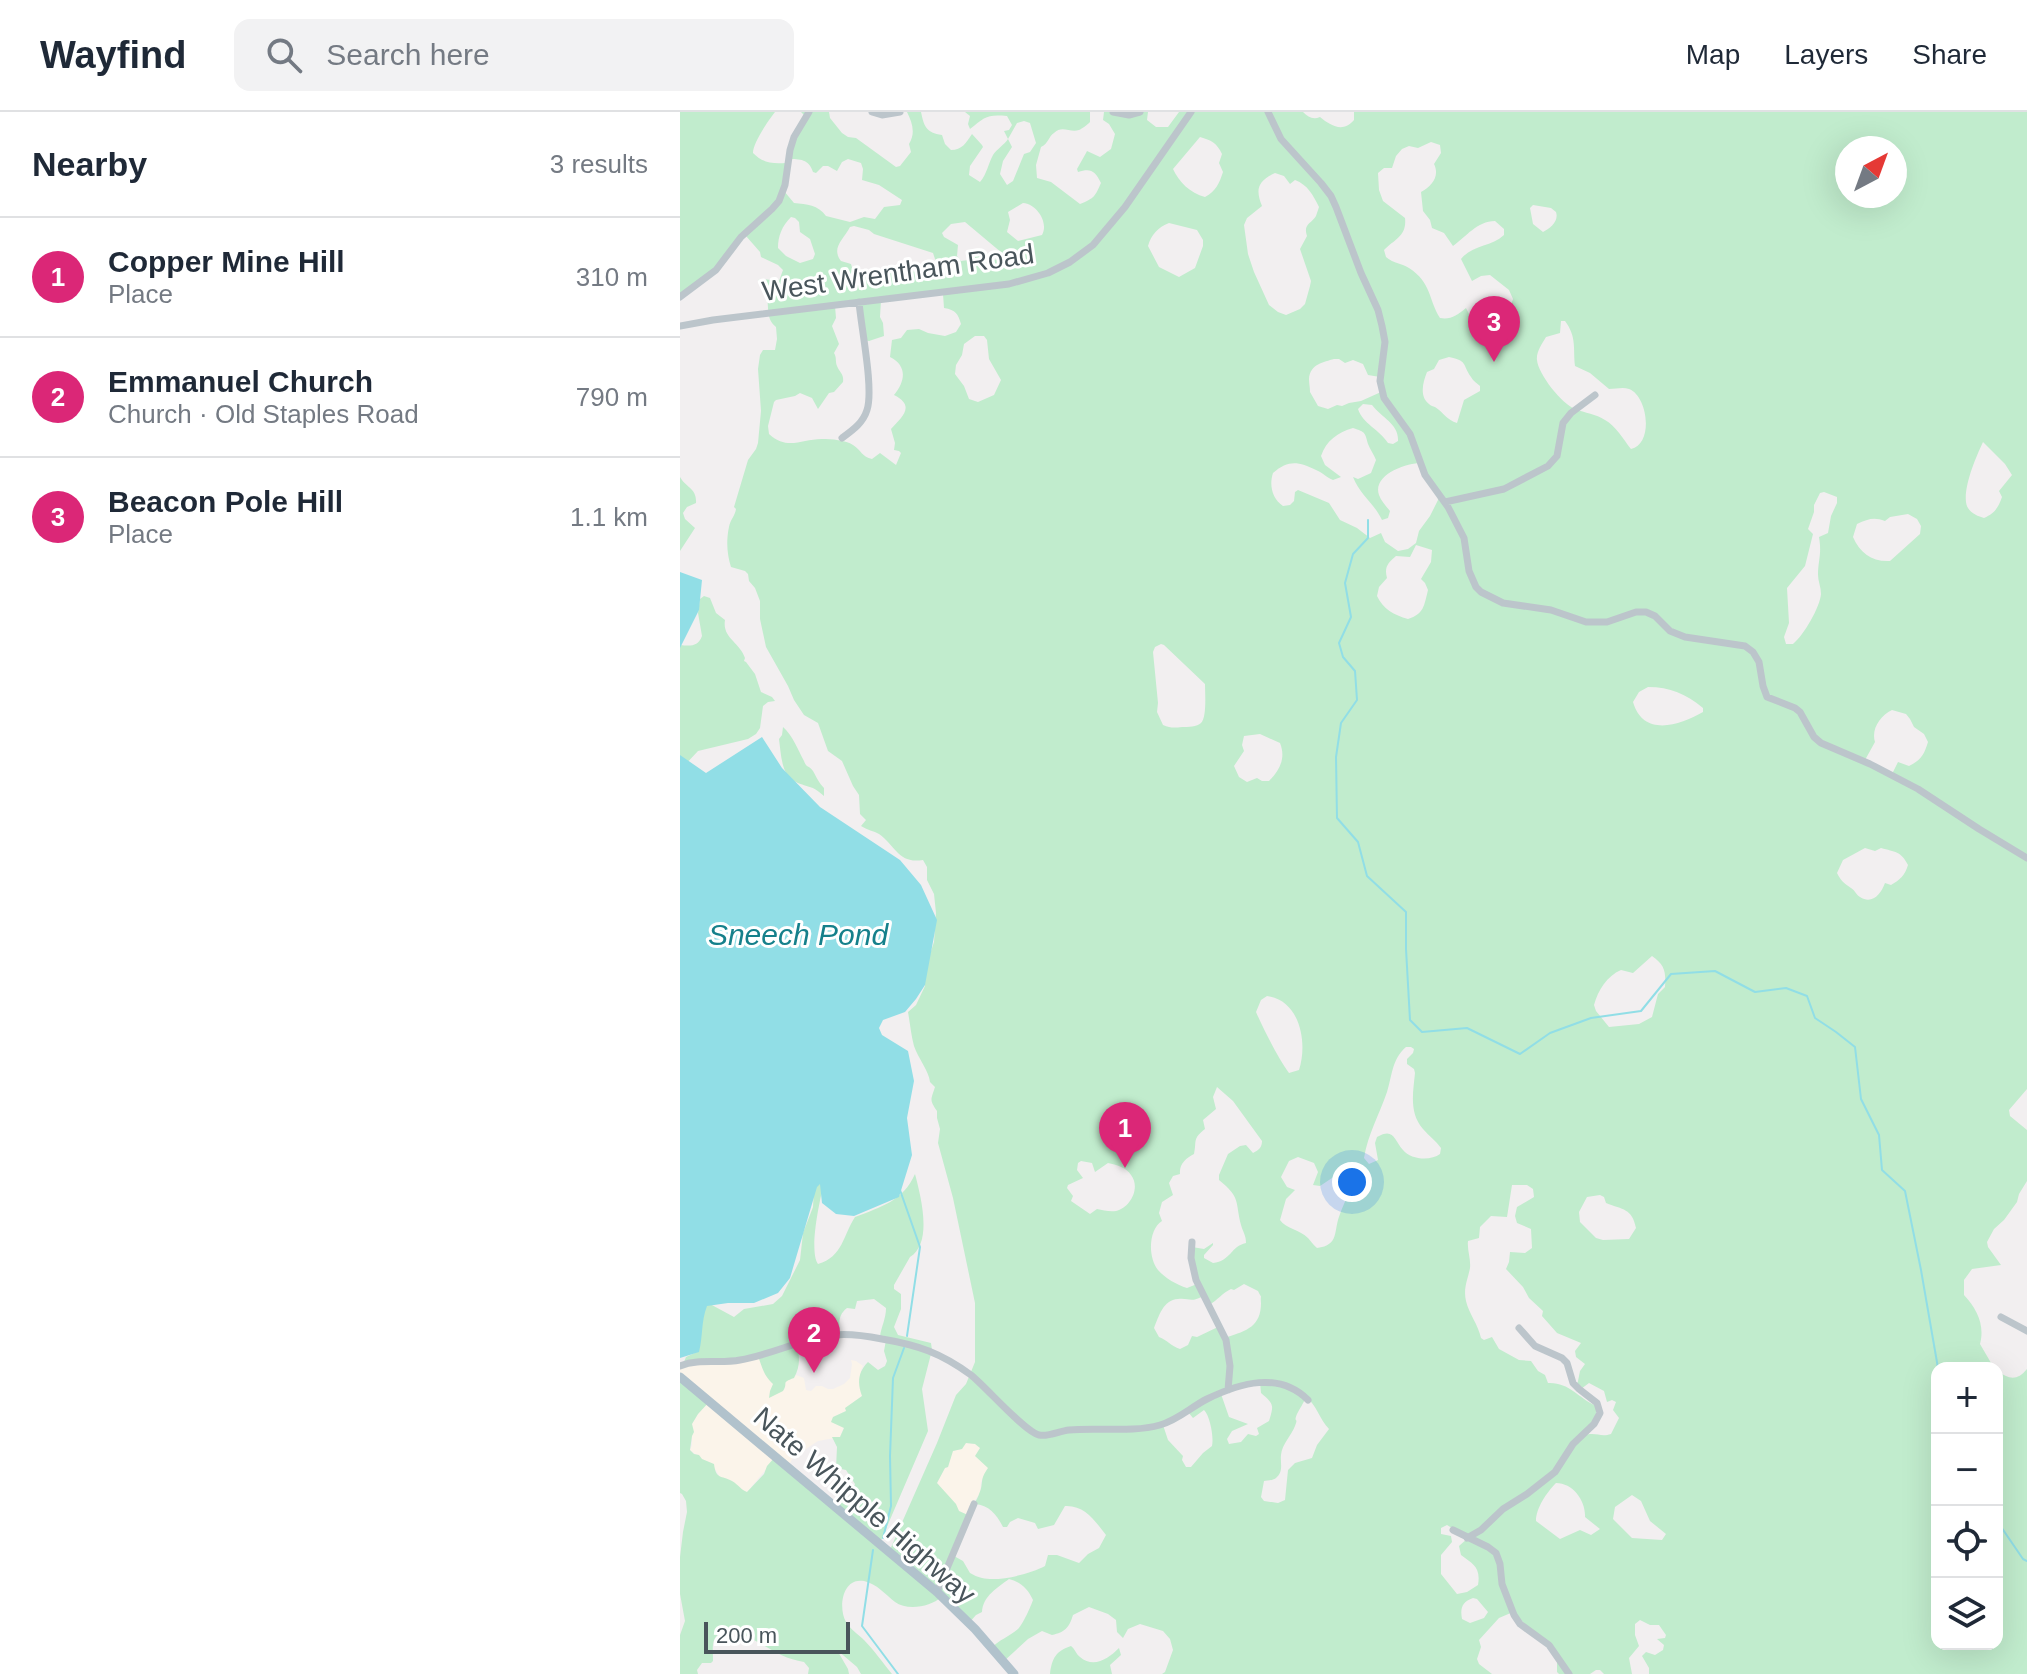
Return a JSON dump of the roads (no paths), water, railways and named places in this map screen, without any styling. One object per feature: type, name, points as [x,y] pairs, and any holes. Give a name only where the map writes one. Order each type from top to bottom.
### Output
[{"type":"main road","name":"Nate Whipple Highway","points":[[680,1377],[937,1592],[1014,1674]]},
{"type":"street","points":[[680,297],[716,270],[741,237],[779,201],[794,137],[809,112]]},
{"type":"street","points":[[872,112],[882,115],[900,112]]},
{"type":"street","points":[[1113,112],[1129,115],[1140,112]]},
{"type":"street","name":"West Wrentham Road","points":[[680,326],[1009,284],[1059,268],[1093,245],[1114,221],[1191,112]]},
{"type":"street","points":[[1268,112],[1281,139],[1321,183],[1336,207],[1378,310],[1385,342],[1380,381],[1384,398],[1407,429],[1425,475],[1445,502],[1464,538],[1470,576],[1481,592],[1503,603],[1551,610],[1586,622],[1607,622],[1636,612],[1646,612],[1655,616],[1666,629],[1685,637],[1745,646],[1759,662],[1767,697],[1800,712],[1817,741],[1918,789],[2027,858]]},
{"type":"street","points":[[842,438],[858,425],[868,404],[859,302]]},
{"type":"street","points":[[1445,502],[1492,493],[1548,466],[1557,456],[1562,426],[1567,417],[1595,395]]},
{"type":"street","points":[[1192,1242],[1191,1263],[1196,1280],[1225,1334],[1230,1366],[1228,1390]]},
{"type":"street","points":[[2001,1317],[2027,1331]]},
{"type":"street","points":[[1467,1538],[1555,1472],[1573,1444],[1594,1424],[1600,1413],[1597,1403],[1573,1383],[1567,1363],[1535,1346],[1519,1328]]},
{"type":"street","points":[[680,1366],[696,1361],[739,1361],[834,1335],[907,1343],[933,1351],[959,1367],[983,1384],[1028,1429],[1039,1435],[1068,1430],[1155,1427],[1177,1418],[1207,1399],[1247,1383],[1280,1383],[1292,1387],[1308,1400]]},
{"type":"street","points":[[937,1592],[974,1504]]},
{"type":"street","points":[[1453,1530],[1496,1553],[1502,1584],[1514,1615],[1520,1624],[1549,1645],[1569,1674]]},
{"type":"water","points":[[680,572],[702,580],[699,610],[680,648]]},
{"type":"water","name":"Sneech Pond","points":[[762,737],[782,768],[820,807],[900,860],[921,885],[937,920],[925,985],[905,1012],[883,1020],[879,1028],[882,1035],[908,1051],[914,1081],[907,1118],[912,1155],[899,1197],[854,1216],[836,1214],[822,1203],[820,1184],[790,1278],[778,1293],[754,1303],[707,1306],[699,1352],[680,1358],[680,755],[706,773]]},
{"type":"waterway","points":[[1368,520],[1368,538],[1353,554],[1345,583],[1351,617],[1339,643],[1343,657],[1355,671],[1357,700],[1341,723],[1336,757],[1337,818],[1358,842],[1367,876],[1406,912],[1410,1020],[1422,1032],[1467,1028],[1520,1054],[1550,1033],[1591,1018],[1641,1011],[1671,974],[1715,971],[1755,992],[1786,988],[1807,996],[1815,1018],[1855,1047],[1861,1099],[1879,1135],[1882,1170],[1905,1191],[1937,1362]]},
{"type":"waterway","points":[[900,1190],[920,1247],[907,1336]]},
{"type":"waterway","points":[[883,1538],[891,1506],[893,1378],[904,1348]]},
{"type":"waterway","points":[[2003,1530],[2027,1561]]},
{"type":"waterway","points":[[873,1550],[862,1626],[898,1674]]},
{"type":"place","name":"Beacon Pole Hill","points":[[1494,362]]},
{"type":"place","name":"Copper Mine Hill","points":[[1125,1168]]},
{"type":"place","name":"Emmanuel Church","points":[[814,1373]]}]
